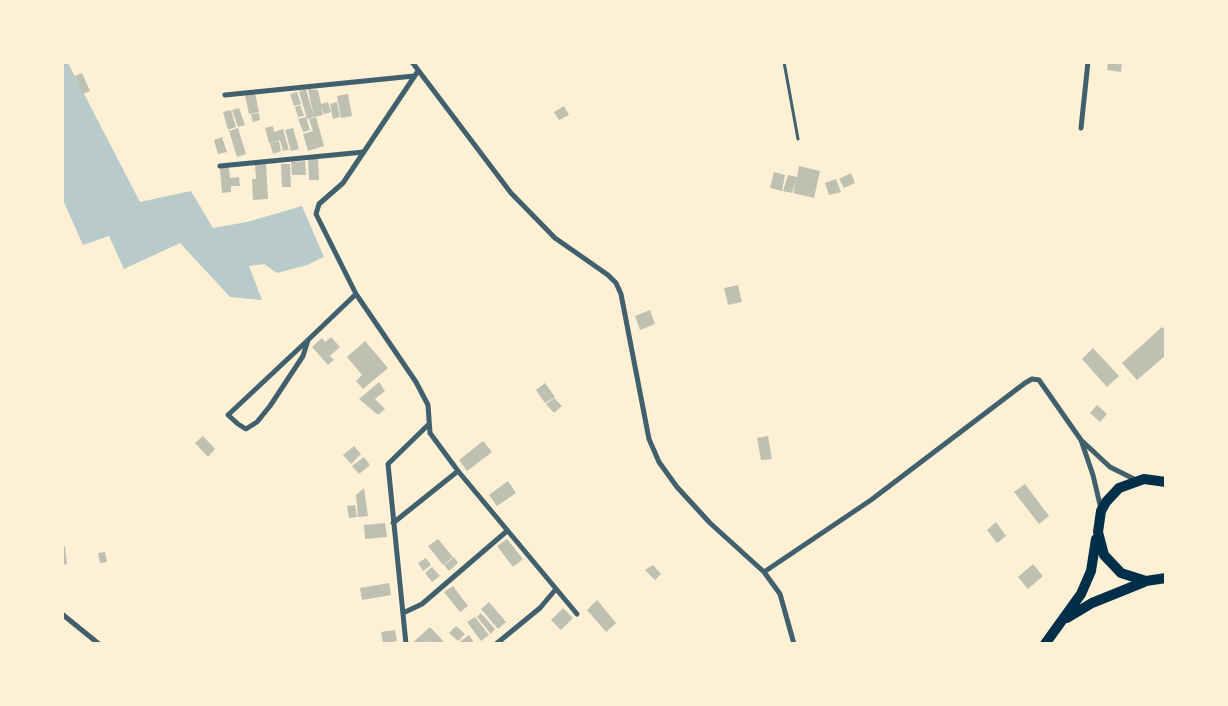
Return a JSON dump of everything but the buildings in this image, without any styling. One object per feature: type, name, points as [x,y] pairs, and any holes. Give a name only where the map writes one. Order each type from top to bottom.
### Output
[{"type":"highway","points":[[1045,644],[1082,594],[1091,571],[1101,511],[1106,502],[1119,488],[1137,480],[1166,477]]},
{"type":"highway","points":[[1151,479],[1166,482]]},
{"type":"highway","points":[[1098,532],[1104,555],[1114,568],[1129,578],[1146,581]]},
{"type":"highway","points":[[1062,622],[1092,603],[1146,581],[1166,578]]},
{"type":"street","points":[[412,62],[416,73],[511,193],[555,238],[608,275],[616,283],[626,322],[649,439],[659,462],[677,487],[710,523],[764,572],[780,594],[794,644]]},
{"type":"street","points":[[1081,128],[1088,62]]},
{"type":"street","points":[[225,95],[416,73]]},
{"type":"street","points":[[416,73],[343,183],[316,209],[316,214],[356,294],[416,382],[428,404],[430,433],[458,471],[577,614]]},
{"type":"street","points":[[220,166],[364,152]]},
{"type":"street","points":[[308,340],[303,356],[261,417],[246,428],[228,415],[356,294]]},
{"type":"street","points":[[764,572],[871,500],[1025,383],[1032,380],[1040,380],[1081,440],[1110,466],[1137,480]]},
{"type":"street","points":[[406,644],[388,464],[428,425]]},
{"type":"street","points":[[1081,440],[1093,476],[1101,511]]},
{"type":"street","points":[[394,523],[458,471]]},
{"type":"street","points":[[403,613],[422,604],[507,531]]},
{"type":"street","points":[[496,644],[540,608],[556,589]]},
{"type":"street","points":[[62,614],[100,644]]},
{"type":"lane","points":[[784,62],[798,139]]},
{"type":"shaded area","points":[[62,63],[68,63],[140,202],[191,191],[213,228],[247,222],[302,206],[324,257],[307,265],[277,273],[264,264],[249,266],[262,300],[230,297],[180,243],[124,269],[109,236],[83,245],[63,200]]}]
